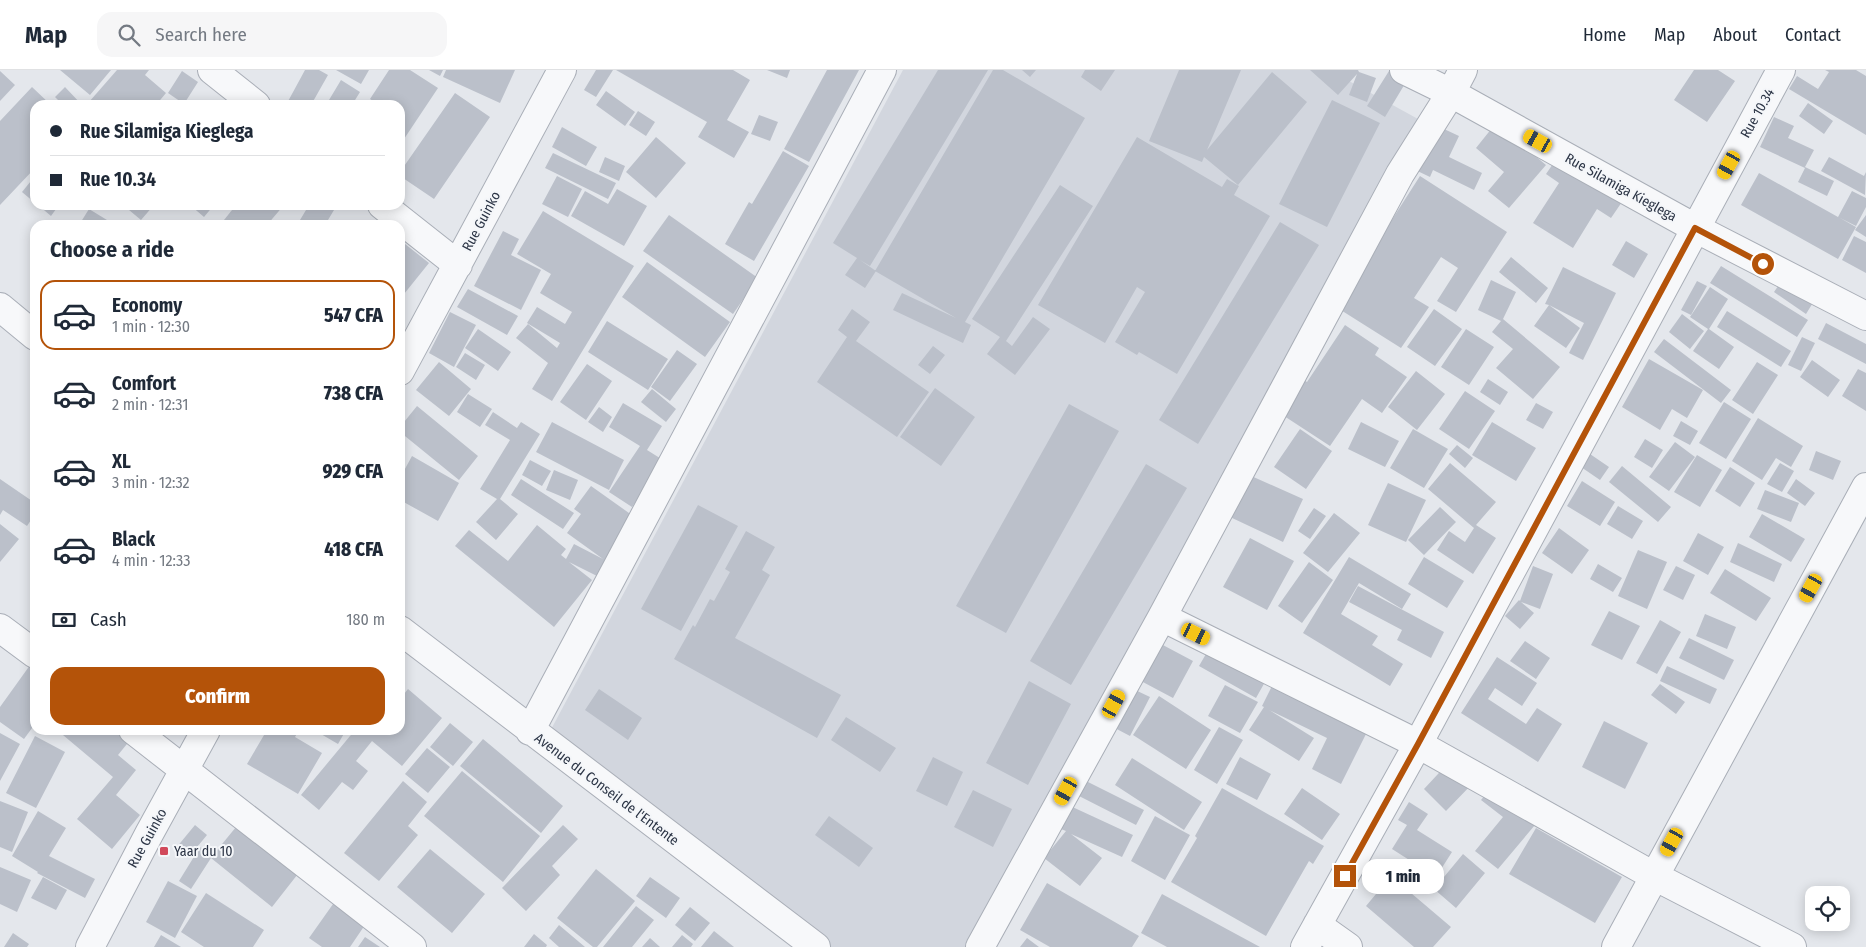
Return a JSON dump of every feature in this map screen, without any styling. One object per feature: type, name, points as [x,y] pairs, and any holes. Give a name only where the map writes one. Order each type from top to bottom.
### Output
[{"type":"street","points":[[212,70],[250,100]]},
{"type":"street","name":"Rue Guinko","points":[[405,362],[562,70]]},
{"type":"street","points":[[530,731],[882,70]]},
{"type":"street","name":"Rue Silamiga Kieglega","points":[[1404,70],[1457,81],[1695,228],[1866,316]]},
{"type":"street","name":"Rue 10.34","points":[[1311,936],[1418,744],[1781,70]]},
{"type":"street","points":[[980,947],[1162,617],[1400,174],[1457,81]]},
{"type":"street","points":[[388,210],[401,220]]},
{"type":"street","points":[[405,223],[458,265]]},
{"type":"street","points":[[0,308],[30,332]]},
{"type":"street","points":[[1616,947],[1866,487]]},
{"type":"street","points":[[1162,617],[1418,744],[1654,876],[1792,947]]},
{"type":"street","points":[[0,628],[30,650]]},
{"type":"street","name":"Avenue du Conseil de l'Entente","points":[[405,634],[816,947]]},
{"type":"street","points":[[140,735],[412,947]]},
{"type":"street","name":"Rue Guinko","points":[[90,947],[148,834],[203,735]]},
{"type":"street","points":[[1311,936],[1348,947]]},
{"type":"shaded area","points":[[903,70],[1329,70],[1418,119],[973,947],[822,947],[547,737]]},
{"type":"building","points":[[60,70],[111,70],[90,95]]},
{"type":"building","points":[[117,70],[149,70],[145,75],[166,93],[160,100],[91,100]]},
{"type":"building","points":[[305,70],[319,70],[328,75],[314,100],[289,100]]},
{"type":"building","points":[[336,70],[369,70],[361,84]]},
{"type":"building","points":[[389,70],[410,70],[438,88],[405,138],[405,100],[370,99]]},
{"type":"building","points":[[429,70],[443,70],[440,76]]},
{"type":"building","points":[[446,70],[515,70],[500,103],[443,77]]},
{"type":"building","points":[[596,70],[613,70],[596,97],[584,90]]},
{"type":"building","points":[[616,70],[733,70],[750,80],[727,120],[749,132],[734,158],[698,137],[707,122]]},
{"type":"building","points":[[767,70],[790,70],[787,78]]},
{"type":"building","points":[[827,70],[859,70],[809,162],[784,149]]},
{"type":"building","points":[[938,70],[988,70],[870,266],[860,260],[876,271],[865,288],[845,275],[857,258],[833,243]]},
{"type":"building","points":[[993,70],[1003,70],[1085,118],[965,322],[971,325],[963,343],[893,310],[902,293],[956,318],[875,271]]},
{"type":"building","points":[[1022,70],[1036,70],[1030,77]]},
{"type":"building","points":[[1085,70],[1115,70],[1101,91],[1081,77]]},
{"type":"building","points":[[1179,70],[1241,70],[1207,150],[1272,72],[1307,102],[1238,185],[1204,157],[1202,162],[1149,141]]},
{"type":"building","points":[[1310,70],[1358,70],[1376,78],[1367,102],[1349,95],[1357,74],[1338,95]]},
{"type":"building","points":[[1694,70],[1718,70],[1735,81],[1707,122],[1674,100]]},
{"type":"building","points":[[1825,70],[1856,70],[1866,76],[1866,135],[1789,89],[1797,76],[1818,89],[1829,72]]},
{"type":"building","points":[[0,71],[15,85],[0,101]]},
{"type":"building","points":[[182,71],[198,82],[187,100],[178,100],[168,93]]},
{"type":"building","points":[[1389,71],[1406,82],[1385,117],[1367,106]]},
{"type":"building","points":[[341,80],[360,92],[355,100],[329,100]]},
{"type":"building","points":[[32,87],[46,100],[30,100],[30,173],[0,205],[0,121]]},
{"type":"building","points":[[65,87],[77,100],[58,100],[55,97]]},
{"type":"building","points":[[606,91],[635,112],[625,126],[596,105]]},
{"type":"building","points":[[455,93],[490,117],[434,199],[405,179],[405,165]]},
{"type":"building","points":[[1332,100],[1380,123],[1327,227],[1279,204]]},
{"type":"building","points":[[1808,103],[1833,121],[1824,134],[1799,116]]},
{"type":"building","points":[[638,111],[655,122],[646,136],[629,125]]},
{"type":"building","points":[[759,115],[778,122],[770,141],[751,134]]},
{"type":"building","points":[[1774,117],[1794,126],[1788,138],[1814,150],[1805,167],[1834,181],[1827,196],[1798,182],[1805,168],[1760,147]]},
{"type":"building","points":[[1429,122],[1459,136],[1449,157],[1482,173],[1474,190],[1433,170],[1430,177],[1407,166]]},
{"type":"building","points":[[1496,123],[1546,165],[1509,208],[1488,191],[1504,172],[1476,148]]},
{"type":"building","points":[[562,127],[597,147],[586,166],[552,147]]},
{"type":"building","points":[[656,137],[686,163],[656,198],[626,172]]},
{"type":"building","points":[[1137,137],[1222,187],[1227,179],[1239,186],[1234,195],[1270,216],[1177,374],[1139,352],[1137,355],[1115,342],[1145,292],[1137,287],[1105,343],[1038,305]]},
{"type":"building","points":[[783,151],[809,166],[754,261],[725,244],[749,202],[752,204]]},
{"type":"building","points":[[553,153],[616,183],[608,199],[545,168]]},
{"type":"building","points":[[1559,155],[1624,199],[1611,218],[1597,209],[1573,248],[1533,223],[1559,183],[1546,174]]},
{"type":"building","points":[[605,157],[625,166],[619,181],[599,172]]},
{"type":"building","points":[[1829,157],[1864,176],[1866,172],[1865,195],[1821,171]]},
{"type":"building","points":[[1759,173],[1838,217],[1852,191],[1866,198],[1866,207],[1856,226],[1840,218],[1856,227],[1838,259],[1741,205]]},
{"type":"building","points":[[557,176],[582,189],[568,217],[542,204]]},
{"type":"building","points":[[1420,176],[1507,232],[1456,312],[1437,301],[1458,268],[1441,257],[1414,298],[1429,307],[1401,348],[1336,307]]},
{"type":"building","points":[[30,182],[30,199],[22,192]]},
{"type":"building","points":[[1060,185],[1093,206],[1006,341],[1012,346],[1033,317],[1050,329],[1015,375],[987,354],[1000,337],[972,319]]},
{"type":"building","points":[[617,189],[647,206],[624,246],[571,216],[585,191],[608,204]]},
{"type":"building","points":[[44,210],[55,210],[51,216]]},
{"type":"building","points":[[88,210],[91,210],[107,220],[82,220]]},
{"type":"building","points":[[129,210],[150,210],[141,220]]},
{"type":"building","points":[[196,210],[210,210],[204,217]]},
{"type":"building","points":[[232,210],[280,210],[271,220],[224,220]]},
{"type":"building","points":[[306,210],[334,210],[328,220],[300,220]]},
{"type":"building","points":[[543,211],[634,266],[552,401],[532,389],[548,363],[516,338],[528,324],[557,348],[560,343],[527,323],[537,307],[565,324],[572,312],[540,293],[551,274],[517,254]]},
{"type":"building","points":[[669,215],[758,278],[733,314],[643,251]]},
{"type":"building","points":[[1866,215],[1866,237],[1855,230]]},
{"type":"building","points":[[1280,222],[1319,245],[1198,444],[1159,420]]},
{"type":"building","points":[[503,231],[519,239],[511,255],[541,270],[521,310],[474,286]]},
{"type":"building","points":[[1854,236],[1866,242],[1866,273],[1842,260]]},
{"type":"building","points":[[1626,241],[1648,254],[1634,278],[1612,265]]},
{"type":"building","points":[[405,244],[429,263],[405,293]]},
{"type":"building","points":[[1511,257],[1548,288],[1536,303],[1499,272]]},
{"type":"building","points":[[647,262],[730,322],[705,357],[622,297]]},
{"type":"building","points":[[1721,266],[1808,320],[1797,337],[1710,283]]},
{"type":"building","points":[[1563,267],[1616,293],[1583,360],[1569,353],[1584,323],[1545,304]]},
{"type":"building","points":[[1783,279],[1814,301],[1806,314],[1774,292]]},
{"type":"building","points":[[1491,280],[1516,292],[1503,319],[1560,367],[1533,399],[1496,368],[1513,349],[1492,332],[1501,321],[1478,310]]},
{"type":"building","points":[[1697,281],[1707,286],[1691,315],[1681,310]]},
{"type":"building","points":[[1710,287],[1728,299],[1709,329],[1734,347],[1719,369],[1693,351],[1708,329],[1690,317]]},
{"type":"building","points":[[468,289],[518,316],[507,335],[457,307]]},
{"type":"building","points":[[1549,305],[1580,328],[1566,348],[1534,326]]},
{"type":"building","points":[[852,309],[870,322],[856,341],[929,392],[897,437],[817,382],[847,337],[838,330]]},
{"type":"building","points":[[1434,309],[1462,329],[1435,366],[1407,347]]},
{"type":"building","points":[[1727,311],[1791,351],[1781,367],[1717,327]]},
{"type":"building","points":[[450,312],[476,325],[454,367],[429,353]]},
{"type":"building","points":[[1682,314],[1704,331],[1690,349],[1669,332]]},
{"type":"building","points":[[607,321],[668,359],[648,390],[588,352]]},
{"type":"building","points":[[1826,323],[1866,344],[1866,364],[1818,339]]},
{"type":"building","points":[[1345,325],[1379,348],[1375,355],[1407,377],[1382,413],[1362,399],[1330,446],[1281,414],[1304,380],[1307,382]]},
{"type":"building","points":[[478,329],[511,352],[498,371],[465,348]]},
{"type":"building","points":[[1466,329],[1494,347],[1469,385],[1441,367]]},
{"type":"building","points":[[1802,337],[1815,343],[1801,371],[1788,365]]},
{"type":"building","points":[[1664,339],[1731,390],[1721,403],[1654,352]]},
{"type":"building","points":[[933,346],[945,355],[930,374],[918,365]]},
{"type":"building","points":[[677,350],[697,364],[670,401],[651,387]]},
{"type":"building","points":[[465,353],[485,365],[476,380],[456,367]]},
{"type":"building","points":[[1649,359],[1703,390],[1687,418],[1672,409],[1660,430],[1622,407]]},
{"type":"building","points":[[1812,360],[1840,380],[1828,397],[1800,377]]},
{"type":"building","points":[[439,362],[471,389],[449,416],[416,390]]},
{"type":"building","points":[[1757,362],[1778,375],[1753,414],[1732,400]]},
{"type":"building","points":[[587,364],[612,381],[586,420],[560,402]]},
{"type":"building","points":[[1858,369],[1866,373],[1866,411],[1842,396]]},
{"type":"building","points":[[1416,371],[1445,394],[1417,430],[1388,407]]},
{"type":"building","points":[[1488,379],[1508,392],[1500,405],[1480,392]]},
{"type":"building","points":[[935,388],[975,417],[941,466],[900,437]]},
{"type":"building","points":[[652,389],[676,409],[666,422],[641,402]]},
{"type":"building","points":[[1465,391],[1495,411],[1469,449],[1439,429]]},
{"type":"building","points":[[468,394],[492,409],[480,427],[457,412]]},
{"type":"building","points":[[1724,402],[1751,419],[1726,459],[1699,443]]},
{"type":"building","points":[[623,403],[662,426],[647,450],[663,460],[632,507],[609,492],[640,446],[609,427]]},
{"type":"building","points":[[1536,403],[1553,412],[1543,429],[1526,420]]},
{"type":"building","points":[[1069,404],[1119,431],[1006,633],[956,606]]},
{"type":"building","points":[[417,406],[478,456],[459,480],[405,436],[405,421]]},
{"type":"building","points":[[599,407],[612,417],[603,432],[588,422]]},
{"type":"building","points":[[493,412],[517,428],[521,422],[540,434],[500,499],[518,514],[496,540],[476,522],[497,499],[480,489],[510,440],[485,425]]},
{"type":"building","points":[[1758,418],[1803,446],[1791,467],[1776,458],[1762,480],[1732,461]]},
{"type":"building","points":[[1681,421],[1698,431],[1690,445],[1673,436]]},
{"type":"building","points":[[552,422],[624,460],[609,490],[536,452]]},
{"type":"building","points":[[1361,422],[1399,441],[1385,467],[1348,449]]},
{"type":"building","points":[[1492,422],[1536,448],[1516,481],[1472,455]]},
{"type":"building","points":[[1300,429],[1332,451],[1306,489],[1274,467]]},
{"type":"building","points":[[1413,429],[1448,449],[1424,488],[1390,468]]},
{"type":"building","points":[[1645,439],[1663,450],[1652,468],[1634,457]]},
{"type":"building","points":[[1675,442],[1695,457],[1669,491],[1649,477]]},
{"type":"building","points":[[1457,445],[1473,458],[1465,468],[1449,454]]},
{"type":"building","points":[[1816,451],[1841,461],[1833,480],[1809,470]]},
{"type":"building","points":[[1590,454],[1609,467],[1600,480],[1581,467]]},
{"type":"building","points":[[1697,455],[1722,470],[1700,507],[1674,492]]},
{"type":"building","points":[[412,456],[459,483],[438,521],[405,503],[405,469]]},
{"type":"building","points":[[530,460],[551,471],[542,486],[522,475]]},
{"type":"building","points":[[1450,463],[1496,502],[1476,525],[1496,538],[1473,574],[1437,550],[1449,531],[1465,542],[1474,528],[1428,489]]},
{"type":"building","points":[[1780,463],[1794,471],[1782,492],[1767,484]]},
{"type":"building","points":[[1146,464],[1187,488],[1071,685],[1030,661]]},
{"type":"building","points":[[1622,466],[1671,507],[1658,522],[1609,482]]},
{"type":"building","points":[[1730,467],[1755,483],[1740,507],[1715,491]]},
{"type":"building","points":[[554,470],[578,480],[570,500],[546,490]]},
{"type":"building","points":[[1249,475],[1303,499],[1283,542],[1230,517]]},
{"type":"building","points":[[0,479],[30,500],[30,522],[27,526],[3,510],[0,515]]},
{"type":"building","points":[[521,479],[574,513],[563,529],[511,495]]},
{"type":"building","points":[[1796,479],[1815,493],[1805,506],[1787,493]]},
{"type":"building","points":[[1582,481],[1615,502],[1600,526],[1567,506]]},
{"type":"building","points":[[1388,483],[1426,500],[1406,542],[1368,525]]},
{"type":"building","points":[[591,486],[636,518],[605,560],[597,576],[569,562],[592,580],[554,627],[455,546],[469,530],[508,561],[537,525],[566,549],[561,555],[566,559],[574,544],[603,559],[567,533],[581,514],[574,509]]},
{"type":"building","points":[[1765,490],[1799,503],[1791,522],[1757,509]]},
{"type":"building","points":[[698,505],[738,526],[681,631],[641,609]]},
{"type":"building","points":[[1618,506],[1643,521],[1632,539],[1607,524]]},
{"type":"building","points":[[1440,507],[1456,522],[1424,555],[1408,540]]},
{"type":"building","points":[[1314,508],[1326,516],[1310,539],[1298,531]]},
{"type":"building","points":[[1334,513],[1360,533],[1328,572],[1303,553]]},
{"type":"building","points":[[1762,514],[1805,539],[1791,562],[1749,537]]},
{"type":"building","points":[[0,524],[19,539],[0,562]]},
{"type":"building","points":[[1559,528],[1589,550],[1572,574],[1542,553]]},
{"type":"building","points":[[746,531],[775,547],[762,570],[770,575],[735,638],[841,695],[817,738],[674,659],[693,625],[695,627],[710,599],[714,601],[730,572],[725,569]]},
{"type":"building","points":[[1698,533],[1724,547],[1708,575],[1683,561]]},
{"type":"building","points":[[1250,538],[1294,561],[1267,610],[1223,587]]},
{"type":"building","points":[[1738,543],[1782,564],[1774,582],[1730,562]]},
{"type":"building","points":[[1638,550],[1667,562],[1647,609],[1618,596]]},
{"type":"building","points":[[1349,557],[1411,594],[1402,609],[1359,583],[1341,614],[1378,636],[1372,645],[1403,664],[1390,686],[1303,633]]},
{"type":"building","points":[[1424,557],[1464,581],[1447,608],[1408,584]]},
{"type":"building","points":[[1309,562],[1333,580],[1302,623],[1278,606]]},
{"type":"building","points":[[1598,564],[1622,578],[1613,592],[1590,579]]},
{"type":"building","points":[[1533,566],[1553,574],[1540,609],[1521,602],[1534,613],[1520,629],[1505,616],[1520,601]]},
{"type":"building","points":[[1676,566],[1695,575],[1683,600],[1663,590]]},
{"type":"building","points":[[1725,569],[1771,598],[1756,621],[1710,593]]},
{"type":"building","points":[[1358,586],[1444,632],[1431,658],[1397,640],[1402,630],[1349,602]]},
{"type":"building","points":[[1609,611],[1640,626],[1622,660],[1591,645]]},
{"type":"building","points":[[1705,614],[1736,627],[1727,649],[1696,636]]},
{"type":"building","points":[[1660,620],[1681,632],[1657,674],[1636,663]]},
{"type":"building","points":[[1689,638],[1734,660],[1724,680],[1679,658]]},
{"type":"building","points":[[1525,641],[1550,658],[1536,679],[1510,661]]},
{"type":"building","points":[[1161,644],[1193,661],[1173,698],[1141,681]]},
{"type":"building","points":[[1210,647],[1270,673],[1256,698],[1199,666]]},
{"type":"building","points":[[1497,657],[1537,683],[1522,706],[1495,688],[1488,699],[1526,724],[1537,708],[1562,724],[1538,762],[1461,713]]},
{"type":"building","points":[[30,665],[30,731],[24,739],[0,722],[0,707]]},
{"type":"building","points":[[1667,666],[1717,689],[1710,704],[1660,681]]},
{"type":"building","points":[[1029,681],[1071,704],[1028,785],[986,763]]},
{"type":"building","points":[[1660,684],[1685,702],[1676,714],[1651,695]]},
{"type":"building","points":[[1225,685],[1258,702],[1240,733],[1208,716]]},
{"type":"building","points":[[1272,686],[1367,732],[1341,784],[1312,769],[1327,738],[1269,710],[1314,738],[1299,761],[1249,730],[1264,707],[1262,706]]},
{"type":"building","points":[[1131,688],[1150,697],[1130,736],[1111,726]]},
{"type":"building","points":[[408,689],[442,718],[402,766],[372,741],[356,761],[368,771],[353,790],[342,782],[319,810],[301,795],[351,735],[405,735],[405,693]]},
{"type":"building","points":[[599,689],[642,718],[628,740],[585,710]]},
{"type":"building","points":[[1159,696],[1211,730],[1186,769],[1133,735]]},
{"type":"building","points":[[846,717],[896,748],[880,772],[831,740]]},
{"type":"building","points":[[1604,721],[1648,743],[1625,789],[1582,767]]},
{"type":"building","points":[[450,723],[473,742],[453,766],[430,747]]},
{"type":"building","points":[[1219,727],[1243,740],[1217,784],[1194,770]]},
{"type":"building","points":[[0,733],[20,744],[0,781]]},
{"type":"building","points":[[63,735],[126,735],[131,739],[118,755],[136,770],[116,795],[140,815],[112,849],[77,819],[113,777]]},
{"type":"building","points":[[264,735],[296,735],[295,737],[322,753],[298,794],[247,764]]},
{"type":"building","points":[[323,735],[343,735],[338,744]]},
{"type":"building","points":[[35,736],[65,752],[36,808],[6,793]]},
{"type":"building","points":[[483,739],[563,806],[541,833],[460,766]]},
{"type":"building","points":[[427,748],[450,767],[428,793],[405,774]]},
{"type":"building","points":[[933,757],[963,772],[947,806],[916,791]]},
{"type":"building","points":[[1240,757],[1271,774],[1257,800],[1226,784]]},
{"type":"building","points":[[1132,758],[1202,802],[1184,830],[1115,785]]},
{"type":"building","points":[[1451,760],[1474,782],[1446,811],[1424,789]]},
{"type":"building","points":[[462,771],[540,836],[503,882],[424,816]]},
{"type":"building","points":[[403,781],[427,802],[408,826],[418,835],[379,881],[344,853]]},
{"type":"building","points":[[1086,781],[1144,810],[1136,825],[1079,796]]},
{"type":"building","points":[[1495,783],[1540,819],[1498,869],[1475,851],[1503,817],[1481,800]]},
{"type":"building","points":[[1222,788],[1324,846],[1313,864],[1309,861],[1266,936],[1171,882],[1197,838],[1195,836]]},
{"type":"building","points":[[1302,788],[1340,814],[1322,840],[1284,814]]},
{"type":"building","points":[[973,790],[1012,809],[993,847],[954,827]]},
{"type":"building","points":[[0,801],[28,812],[12,852],[0,847]]},
{"type":"building","points":[[1409,802],[1428,814],[1417,830],[1452,852],[1436,877],[1392,849],[1407,825],[1398,820]]},
{"type":"building","points":[[1066,804],[1133,835],[1122,857],[1071,834],[1102,858],[1080,886],[1044,858],[1066,831],[1056,827]]},
{"type":"building","points":[[38,811],[66,828],[49,856],[95,879],[85,898],[37,873],[12,856]]},
{"type":"building","points":[[829,816],[873,848],[859,867],[815,835]]},
{"type":"building","points":[[1155,816],[1190,835],[1165,880],[1131,861]]},
{"type":"building","points":[[241,821],[301,870],[272,907],[211,858],[191,889],[179,881],[200,847],[213,855]]},
{"type":"building","points":[[195,825],[207,835],[188,858],[176,848]]},
{"type":"building","points":[[563,825],[578,839],[552,866],[560,875],[526,911],[502,888]]},
{"type":"building","points":[[1536,828],[1622,877],[1595,923],[1509,874]]},
{"type":"building","points":[[430,849],[485,894],[452,933],[397,887]]},
{"type":"building","points":[[1463,854],[1485,873],[1456,908],[1434,889]]},
{"type":"building","points":[[0,867],[31,880],[17,912],[0,904]]},
{"type":"building","points":[[596,869],[635,901],[597,947],[593,947],[557,918]]},
{"type":"building","points":[[1391,876],[1451,927],[1433,947],[1414,947],[1366,906]]},
{"type":"building","points":[[43,877],[67,890],[56,910],[31,898]]},
{"type":"building","points":[[650,877],[680,898],[666,918],[636,896]]},
{"type":"building","points":[[168,881],[197,896],[175,938],[146,922]]},
{"type":"building","points":[[1047,883],[1139,936],[1132,947],[1050,947],[1020,930]]},
{"type":"building","points":[[206,893],[264,930],[253,947],[204,947],[181,932]]},
{"type":"building","points":[[1162,894],[1260,947],[1167,947],[1141,933]]},
{"type":"building","points":[[338,897],[369,919],[350,947],[322,947],[309,938]]},
{"type":"building","points":[[636,906],[654,920],[632,947],[603,947]]},
{"type":"building","points":[[690,907],[710,923],[695,941],[675,925]]},
{"type":"building","points":[[559,925],[585,947],[559,947],[549,938]]},
{"type":"building","points":[[714,931],[734,947],[701,947]]},
{"type":"building","points":[[13,933],[29,944],[27,947],[4,947]]},
{"type":"building","points":[[534,934],[547,945],[546,947],[524,947]]},
{"type":"building","points":[[161,935],[181,947],[154,947]]},
{"type":"building","points":[[682,935],[693,944],[691,947],[672,947]]},
{"type":"building","points":[[365,937],[380,947],[358,947]]},
{"type":"building","points":[[650,938],[660,947],[642,947]]},
{"type":"building","points":[[1027,938],[1039,947],[1020,947]]},
{"type":"place","name":"Yaar du 10","points":[[164,851]]},
{"type":"route","points":[[1345,876],[1695,228],[1763,264]]}]
